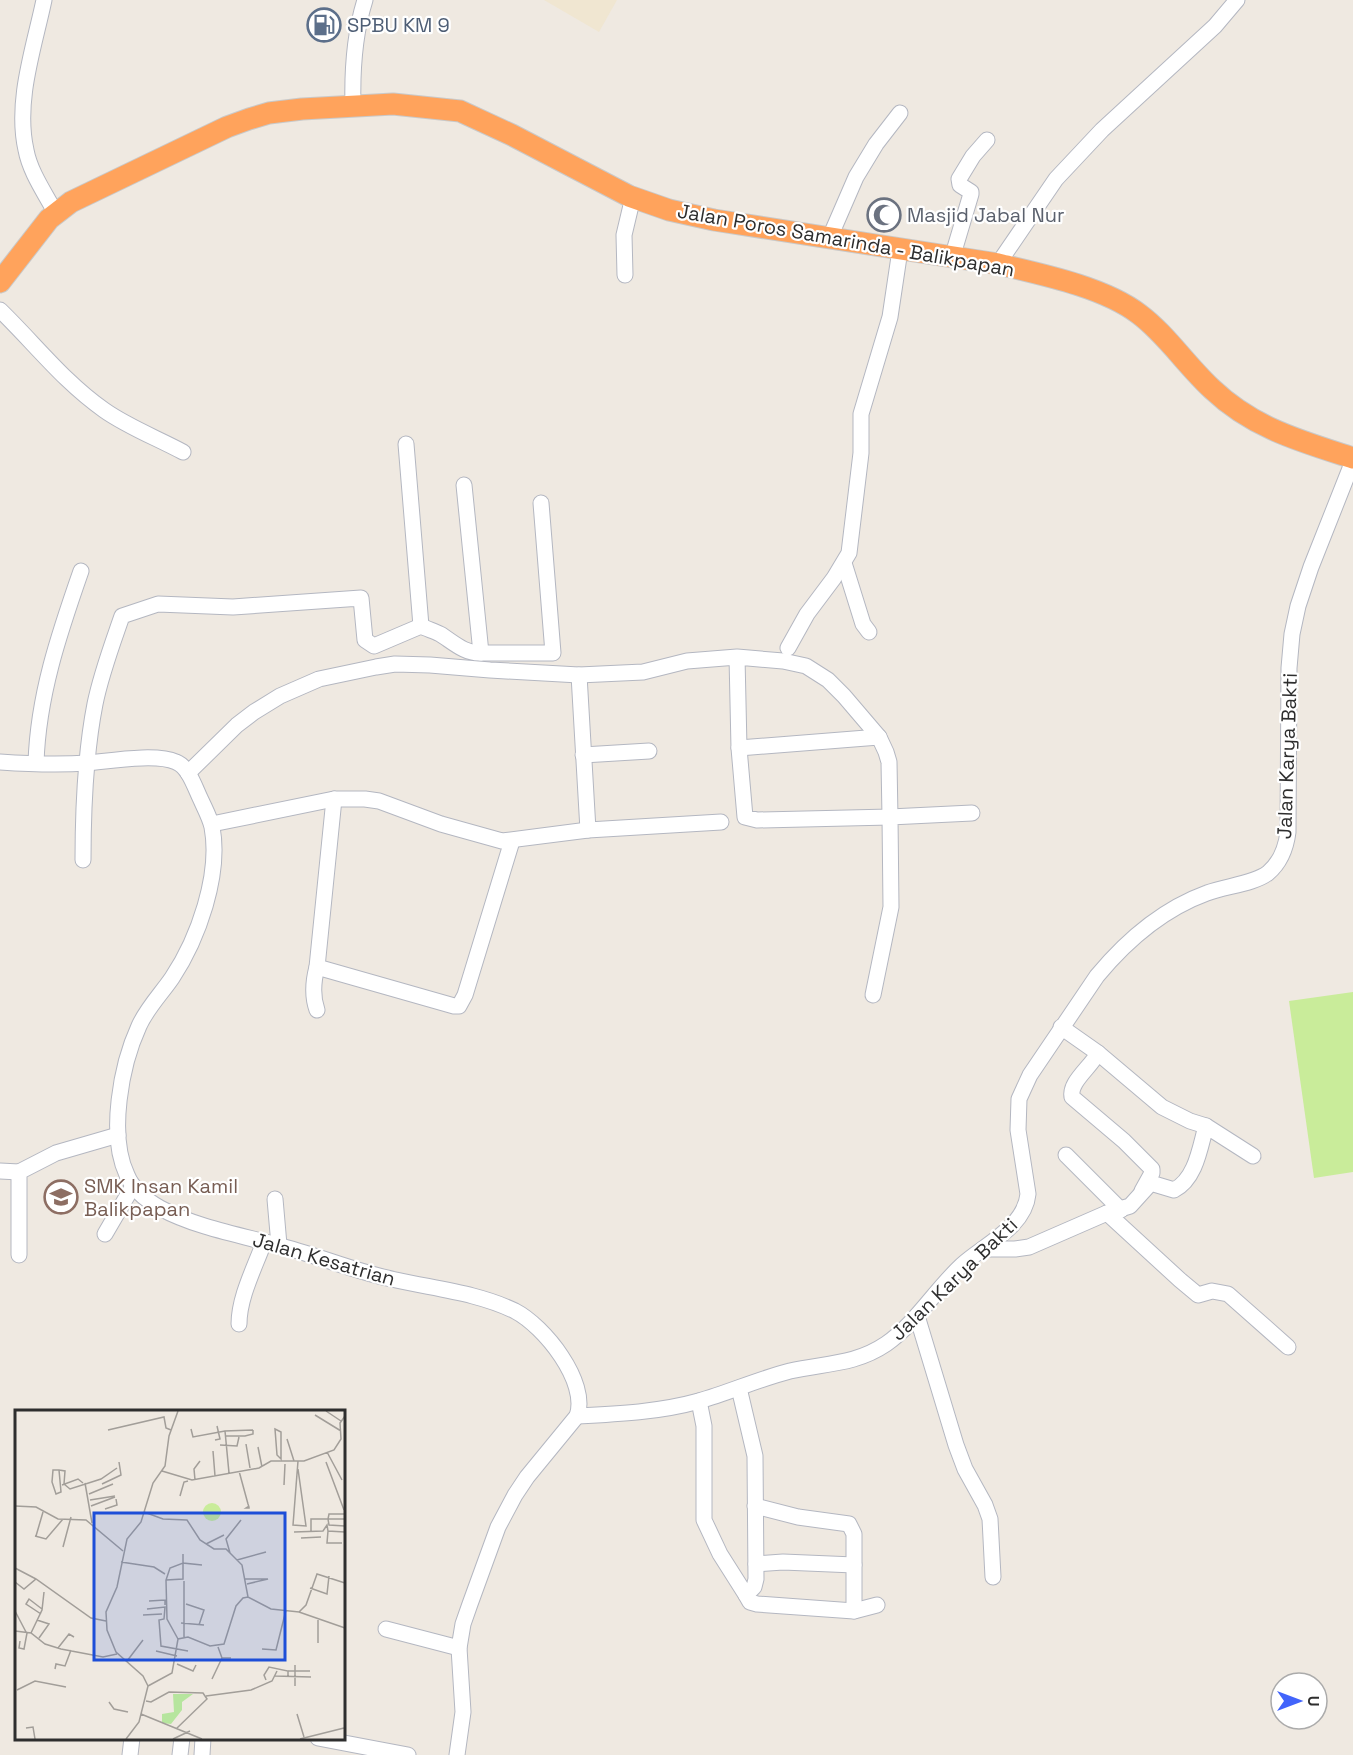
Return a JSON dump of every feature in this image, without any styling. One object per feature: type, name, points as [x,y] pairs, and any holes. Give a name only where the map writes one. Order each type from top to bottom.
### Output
[{"type":"highway","name":"Jalan Poros Samarinda - Balikpapan","points":[[0,282],[56,212],[71,202],[227,127],[269,114],[302,109],[393,104],[438,107],[460,111],[512,135],[609,187],[669,210],[714,220],[998,264],[1093,291],[1125,305],[1149,323],[1211,388],[1250,419],[1267,429],[1353,460]]},
{"type":"street","points":[[44,0],[25,84],[23,117],[25,150],[56,212]]},
{"type":"street","points":[[354,106],[353,64],[356,33],[365,0]]},
{"type":"street","points":[[998,264],[1056,179],[1102,130],[1215,26],[1236,0]]},
{"type":"street","points":[[830,237],[856,177],[876,144],[900,113]]},
{"type":"street","points":[[952,258],[971,194],[960,185],[959,179],[973,156],[987,140]]},
{"type":"street","points":[[625,275],[624,235],[633,197]]},
{"type":"street","points":[[788,648],[807,614],[849,553],[861,453],[861,414],[893,302],[900,250]]},
{"type":"street","points":[[0,310],[58,373],[94,402],[129,424],[183,452]]},
{"type":"street","points":[[406,444],[421,626]]},
{"type":"street","name":"Jalan Karya Bakti","points":[[577,1416],[645,1411],[699,1401],[790,1371],[843,1363],[867,1356],[888,1342],[917,1316],[962,1265],[1010,1227],[1021,1215],[1028,1200],[1026,1173],[1018,1130],[1019,1099],[1030,1075],[1061,1027],[1109,962],[1146,927],[1193,898],[1260,878],[1275,867],[1284,853],[1288,832],[1289,690],[1292,634],[1298,606],[1311,567],[1353,460]]},
{"type":"street","points":[[464,485],[481,653]]},
{"type":"street","points":[[83,860],[87,763],[96,702],[122,616],[158,604],[233,607],[361,598],[365,640],[374,646],[421,626],[474,654],[552,653],[541,503]]},
{"type":"street","points":[[844,563],[864,624],[869,632]]},
{"type":"street","points":[[36,763],[41,708],[49,671],[81,571]]},
{"type":"street","points":[[188,773],[225,736],[254,712],[303,685],[320,679],[395,664],[579,675],[643,672],[687,661],[737,657],[783,661],[806,666],[828,680],[844,696],[879,737],[889,762],[891,907],[873,995]]},
{"type":"street","points":[[737,657],[739,748],[745,818],[890,817],[972,813]]},
{"type":"street","points":[[579,675],[588,830]]},
{"type":"street","points":[[739,748],[879,737]]},
{"type":"street","points":[[583,755],[649,752]]},
{"type":"street","points":[[0,762],[87,763],[137,758],[169,760],[182,765],[188,773],[212,824],[212,865],[203,917],[184,958],[140,1023],[123,1080],[118,1135],[121,1156],[133,1186],[105,1234]]},
{"type":"street","points":[[212,824],[333,799],[379,801],[466,832],[502,841],[588,830],[721,822]]},
{"type":"street","points":[[316,1010],[314,981],[333,799]]},
{"type":"street","points":[[317,967],[459,1006],[465,995],[512,841]]},
{"type":"street","points":[[1061,1027],[1098,1053],[1162,1107],[1206,1126],[1253,1156]]},
{"type":"street","points":[[983,1249],[1029,1247],[1130,1206],[1142,1191],[1152,1169],[1072,1097],[1073,1086],[1098,1053]]},
{"type":"street","points":[[1142,1191],[1154,1184],[1174,1190],[1179,1188],[1194,1167],[1206,1126]]},
{"type":"street","points":[[0,1171],[19,1172],[56,1153],[118,1135]]},
{"type":"street","points":[[1066,1155],[1114,1211],[1180,1280],[1198,1295],[1212,1292],[1228,1294],[1288,1347]]},
{"type":"street","points":[[19,1172],[19,1256]]},
{"type":"street","name":"Jalan Kesatrian","points":[[133,1186],[142,1196],[174,1214],[350,1269],[490,1301],[527,1318],[546,1336],[567,1367],[578,1396],[577,1416]]},
{"type":"street","points":[[239,1324],[240,1311],[246,1292],[271,1244],[275,1199]]},
{"type":"street","points":[[917,1316],[956,1445],[965,1469],[986,1505],[990,1519],[993,1577]]},
{"type":"street","points":[[739,1388],[755,1456],[756,1579],[754,1587],[746,1595]]},
{"type":"street","points":[[699,1401],[704,1426],[704,1520],[720,1554],[750,1602],[854,1611],[877,1605]]},
{"type":"street","points":[[458,1755],[463,1703],[459,1648],[463,1624],[470,1604],[498,1527],[509,1506],[527,1477],[577,1416]]},
{"type":"street","points":[[755,1506],[798,1517],[849,1524],[854,1534],[854,1611]]},
{"type":"street","points":[[756,1564],[783,1562],[854,1565]]},
{"type":"street","points":[[386,1629],[459,1648]]},
{"type":"street","points":[[130,1755],[132,1740]]},
{"type":"street","points":[[180,1755],[182,1740]]},
{"type":"street","points":[[202,1755],[203,1740]]},
{"type":"street","points":[[329,1740],[408,1755]]},
{"type":"shaded area","points":[[544,0],[617,0],[599,32]]},
{"type":"green space","points":[[1353,992],[1353,1172],[1314,1178],[1289,1001]]},
{"type":"place","name":"SPBU KM 9","points":[[324,25]]},
{"type":"place","name":"Masjid Jabal Nur","points":[[884,215]]},
{"type":"place","name":"SMK Insan Kamil Balikpapan","points":[[61,1197]]}]
